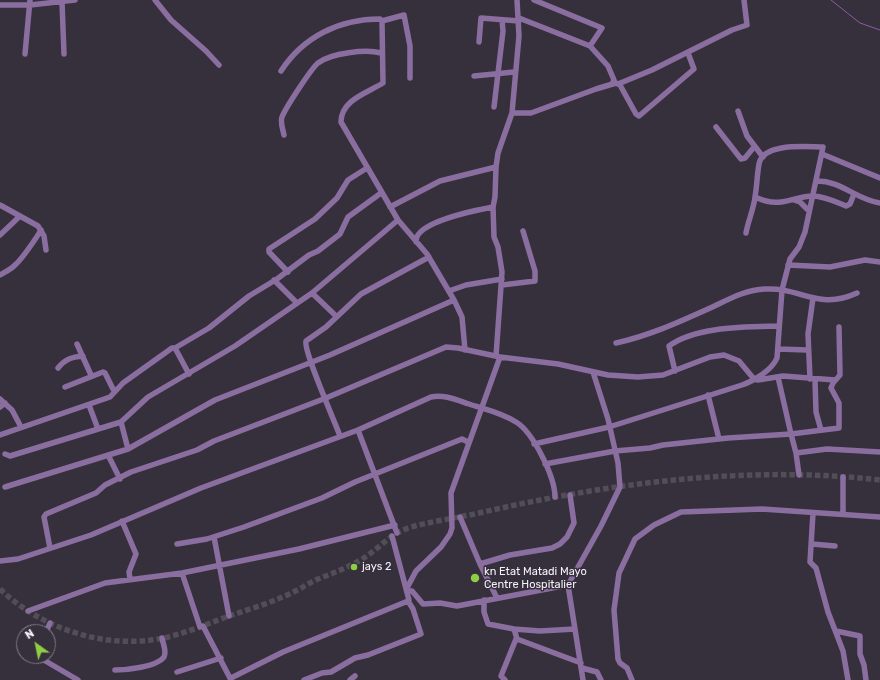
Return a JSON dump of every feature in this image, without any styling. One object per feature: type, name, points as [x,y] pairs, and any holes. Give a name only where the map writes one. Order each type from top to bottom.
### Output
[{"type":"street","points":[[0,5],[75,0]]},
{"type":"street","points":[[155,0],[171,20],[206,51],[219,65]]},
{"type":"street","points":[[408,590],[416,571],[441,547],[450,534],[452,528],[451,493],[468,442],[482,408],[498,357],[502,282],[498,247],[494,237],[493,207],[498,154],[512,112],[519,20],[517,0]]},
{"type":"street","points":[[534,0],[602,28],[590,46]]},
{"type":"street","points":[[512,112],[532,113],[615,84],[688,53],[732,30],[747,25],[744,0]]},
{"type":"street","points":[[62,2],[64,54]]},
{"type":"street","points":[[25,54],[30,3]]},
{"type":"street","points":[[281,72],[302,46],[326,30],[355,20],[380,19],[382,21],[404,15],[410,46],[410,78]]},
{"type":"street","points":[[479,42],[482,18],[519,20],[590,46],[609,68],[615,84],[639,116],[694,69],[688,53]]},
{"type":"street","points":[[494,107],[503,31],[502,20]]},
{"type":"street","points":[[382,21],[382,83],[351,102],[342,114],[343,126],[398,220],[429,257],[450,291],[462,317],[465,350]]},
{"type":"street","points":[[284,135],[282,116],[300,87],[317,64],[326,59],[355,52],[368,51],[381,53]]},
{"type":"street","points":[[474,76],[514,72]]},
{"type":"street","points":[[738,111],[748,136],[754,147],[763,157]]},
{"type":"street","points":[[716,127],[741,159],[745,158],[754,147]]},
{"type":"street","points":[[534,444],[609,427],[742,385],[772,365],[776,358],[778,349],[782,290],[791,256],[801,243],[823,147],[784,148],[773,150],[763,157],[759,162],[755,197],[746,232]]},
{"type":"street","points":[[822,154],[880,178]]},
{"type":"street","points":[[390,207],[440,181],[496,167]]},
{"type":"street","points":[[288,272],[269,252],[269,249],[315,219],[337,198],[348,180],[367,168]]},
{"type":"street","points":[[816,181],[845,188],[867,200],[880,203]]},
{"type":"street","points":[[0,435],[89,405],[110,396],[114,391],[158,357],[209,328],[249,296],[288,272],[337,236],[342,230],[348,217],[381,193]]},
{"type":"street","points":[[755,197],[772,203],[812,196],[824,198],[846,206],[850,204],[854,194]]},
{"type":"street","points":[[794,200],[800,202],[809,211]]},
{"type":"street","points":[[0,205],[36,224],[41,230],[46,250]]},
{"type":"street","points":[[416,242],[416,237],[419,232],[435,223],[493,207]]},
{"type":"street","points":[[0,235],[20,216]]},
{"type":"street","points":[[5,454],[10,456],[29,452],[120,422],[148,396],[189,374],[235,346],[312,293],[398,220]]},
{"type":"street","points":[[0,275],[17,264],[26,250],[35,241],[41,230]]},
{"type":"street","points":[[450,291],[466,285],[535,281],[535,271],[523,231]]},
{"type":"street","points":[[340,436],[305,346],[306,341],[326,327],[354,300],[370,289],[429,257]]},
{"type":"street","points":[[788,265],[830,267],[865,260],[880,262]]},
{"type":"street","points":[[274,280],[297,303]]},
{"type":"street","points":[[616,343],[645,336],[745,292],[762,289],[782,290],[813,298],[838,301],[856,293]]},
{"type":"street","points":[[312,293],[336,316]]},
{"type":"street","points":[[813,298],[807,350],[816,412],[821,430]]},
{"type":"street","points":[[5,487],[128,449],[215,400],[311,362],[454,300]]},
{"type":"street","points":[[675,371],[669,346],[682,340],[700,334],[726,329],[779,326]]},
{"type":"street","points":[[545,464],[615,451],[719,439],[838,429],[840,426],[839,403],[831,388],[835,380],[840,375],[839,327]]},
{"type":"street","points":[[77,344],[91,375]]},
{"type":"street","points":[[50,548],[45,515],[96,493],[105,485],[120,479],[131,472],[197,450],[223,437],[326,398],[441,349],[450,347],[498,357],[558,364],[593,372],[638,378],[652,377],[675,371],[710,357],[724,355],[740,361],[754,378],[763,380],[778,377],[835,380]]},
{"type":"street","points":[[175,348],[189,374]]},
{"type":"street","points":[[778,349],[807,350]]},
{"type":"street","points":[[58,368],[66,360],[77,356],[83,356]]},
{"type":"street","points":[[65,387],[91,375],[104,372],[114,391]]},
{"type":"street","points":[[583,680],[568,585],[601,526],[620,488],[615,451],[593,372]]},
{"type":"street","points":[[778,377],[796,453],[799,475]]},
{"type":"street","points":[[708,395],[719,439]]},
{"type":"street","points":[[0,561],[18,559],[91,535],[194,491],[358,430],[435,396],[444,396],[482,408],[515,422],[527,432],[545,464],[552,481],[555,497]]},
{"type":"street","points":[[2,403],[12,410],[21,427]]},
{"type":"street","points":[[89,405],[98,429]]},
{"type":"street","points":[[120,422],[128,449]]},
{"type":"street","points":[[304,680],[322,673],[331,672],[355,658],[368,655],[421,634],[413,609],[408,601],[408,590],[395,534],[395,525],[377,475],[358,430]]},
{"type":"street","points":[[177,544],[214,537],[312,502],[355,482],[377,475],[457,441],[462,440],[468,442]]},
{"type":"street","points":[[796,453],[827,449],[880,452]]},
{"type":"street","points":[[108,455],[120,479]]},
{"type":"street","points":[[843,477],[843,514]]},
{"type":"street","points":[[480,564],[510,555],[552,548],[560,544],[567,537],[574,523],[570,495]]},
{"type":"street","points":[[632,680],[627,668],[620,663],[618,659],[614,610],[619,573],[635,539],[654,525],[681,512],[772,509],[880,517]]},
{"type":"street","points":[[813,513],[810,562],[816,568],[828,612],[843,651],[848,680]]},
{"type":"street","points":[[460,517],[480,564],[497,598]]},
{"type":"street","points":[[122,521],[136,554],[129,572],[130,579]]},
{"type":"street","points":[[28,611],[98,585],[130,579],[182,573],[299,549],[395,525]]},
{"type":"street","points":[[214,537],[229,616]]},
{"type":"street","points":[[812,544],[835,546]]},
{"type":"street","points":[[182,573],[202,627],[231,679],[283,652],[408,601]]},
{"type":"street","points":[[408,590],[412,591],[423,604],[440,603],[460,606],[484,600],[568,585]]},
{"type":"street","points":[[484,600],[484,612],[488,624],[514,629],[540,631],[575,629]]},
{"type":"street","points":[[505,680],[501,676],[516,639],[514,629]]},
{"type":"street","points":[[836,631],[860,636],[860,654],[864,665],[866,680]]},
{"type":"street","points":[[115,670],[144,666],[160,660],[164,656],[165,650],[162,638]]},
{"type":"street","points":[[516,639],[597,672],[601,680]]},
{"type":"street","points":[[177,672],[220,658]]},
{"type":"street","points":[[50,664],[78,680]]},
{"type":"street","points":[[350,680],[355,676]]},
{"type":"waterway","points":[[831,0],[860,23],[880,30]]},
{"type":"tunnel","points":[[0,589],[18,604],[58,627],[103,639],[126,641],[149,640],[186,632],[278,599],[357,562],[403,530],[428,523],[578,493],[628,485],[678,480],[729,476],[779,475],[830,476],[880,480]]},
{"type":"place","name":"jays 2","points":[[354,567]]},
{"type":"place","name":"kn Etat Matadi Mayo Centre Hospitalier","points":[[475,578]]}]
